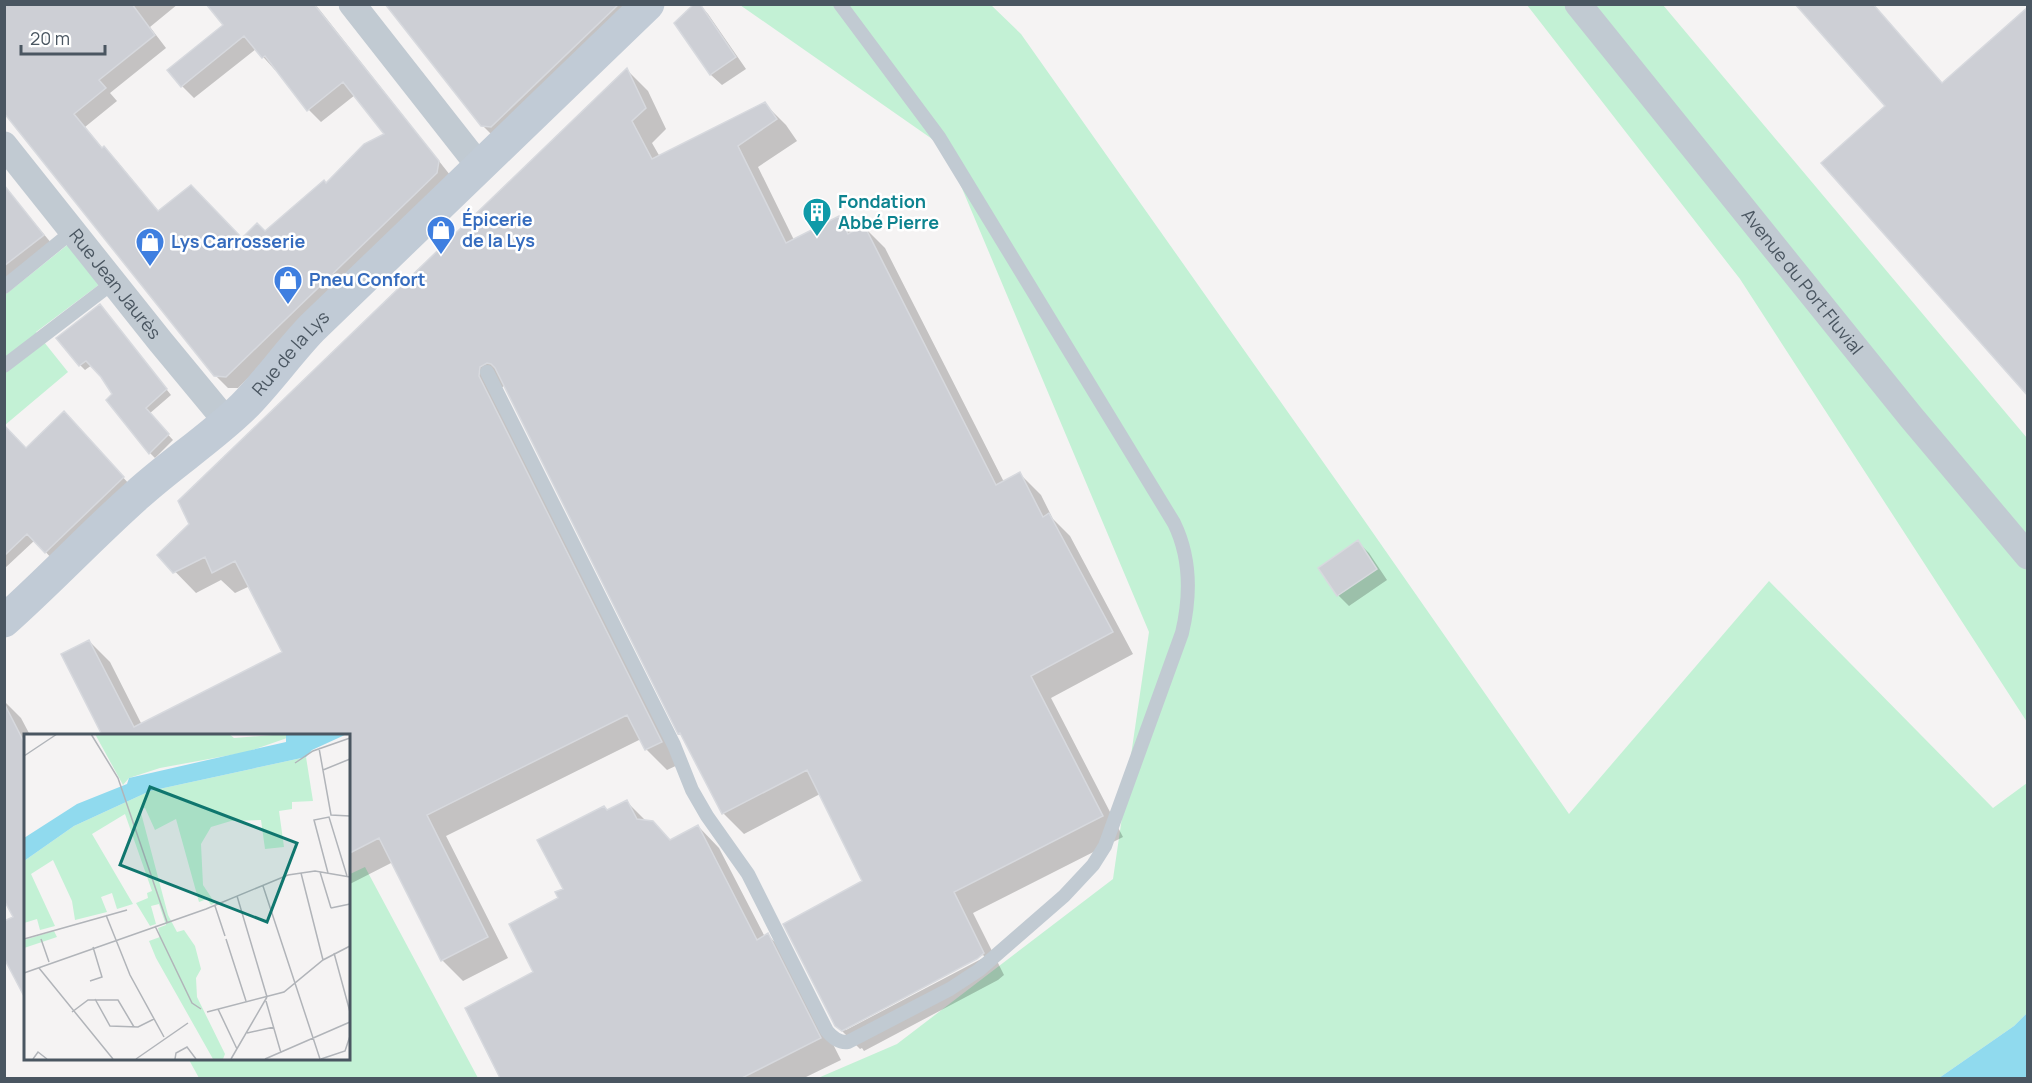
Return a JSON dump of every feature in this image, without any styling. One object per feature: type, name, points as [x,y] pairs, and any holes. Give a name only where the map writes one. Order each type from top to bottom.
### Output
[{"type":"main road","name":"Rue de la Lys","points":[[4,621],[143,489],[245,406],[305,335],[648,4]]},
{"type":"street","points":[[352,4],[480,167]]},
{"type":"street","name":"Avenue du Port Fluvial","points":[[1578,4],[1911,417],[2028,556]]},
{"type":"street","name":"Rue Jean Jaurès","points":[[4,145],[227,422]]},
{"type":"lane","points":[[487,372],[674,745],[692,790],[707,816],[748,874],[832,1037],[848,1042],[960,984],[996,956],[1080,881],[1094,865],[1105,846],[1182,633],[1188,607],[1189,581],[1182,542],[1174,523],[939,137],[840,4]]},
{"type":"lane","points":[[4,287],[74,231]]},
{"type":"lane","points":[[4,366],[114,282]]},
{"type":"green space","points":[[740,5],[991,5],[1021,34],[1569,814],[1769,581],[1993,808],[2027,783],[2027,1013],[2014,1026],[1939,1078],[818,1078],[897,1044],[1113,879],[1149,632],[945,148]]},
{"type":"green space","points":[[1527,5],[1663,5],[2027,438],[2027,722],[1740,279]]},
{"type":"green space","points":[[71,242],[100,284],[36,332],[68,372],[5,425],[5,295]]},
{"type":"green space","points":[[365,867],[478,1078],[199,1078],[189,1059],[350,1059],[350,874]]},
{"type":"water","points":[[2027,1013],[2027,1078],[1939,1078],[2014,1026]]},
{"type":"building","points":[[4,4],[132,4],[155,35],[99,80],[106,88],[74,114],[158,211],[191,185],[242,238],[257,223],[265,231],[324,180],[326,183],[364,144],[384,134],[343,82],[307,111],[265,56],[262,58],[244,36],[181,87],[167,70],[223,25],[206,4],[314,4],[439,161],[437,173],[226,377],[214,376],[4,113]]},
{"type":"building","points":[[385,4],[619,4],[491,127],[481,126]]},
{"type":"building","points":[[694,4],[700,4],[736,57],[710,75],[674,23]]},
{"type":"building","points":[[1795,4],[1873,4],[1942,83],[2028,7],[2028,396],[1821,163],[1885,106]]},
{"type":"building","points":[[627,68],[646,108],[632,121],[652,159],[765,102],[777,119],[738,146],[786,243],[839,216],[848,234],[864,225],[996,485],[1020,472],[1043,517],[1049,513],[1113,632],[1031,676],[1103,816],[954,892],[984,953],[977,959],[842,1031],[835,1026],[783,924],[862,881],[807,770],[722,814],[680,733],[678,734],[495,368],[487,363],[480,367],[479,376],[662,742],[645,750],[627,715],[427,815],[488,937],[441,961],[379,838],[350,853],[350,734],[101,734],[61,654],[89,640],[134,727],[282,652],[235,561],[212,573],[205,557],[173,573],[157,555],[189,524],[178,501]]},
{"type":"building","points":[[4,185],[44,235],[4,266]]},
{"type":"building","points":[[100,304],[167,389],[146,408],[169,434],[149,454],[106,400],[112,394],[101,377],[86,361],[79,366],[56,338]]},
{"type":"building","points":[[64,411],[124,477],[45,553],[27,534],[4,556],[4,425],[26,448]]},
{"type":"building","points":[[1358,540],[1377,569],[1337,596],[1318,568]]},
{"type":"building","points":[[4,703],[24,742],[24,996],[4,958],[4,921],[13,917],[4,900]]},
{"type":"building","points":[[627,800],[637,819],[653,821],[670,840],[698,825],[757,940],[768,933],[821,1038],[742,1078],[500,1078],[465,1008],[533,972],[509,924],[558,898],[555,892],[563,889],[537,840],[604,806],[607,810]]},
{"type":"place","name":"Fondation Abbé Pierre","points":[[817,238]]},
{"type":"place","name":"Épicerie de la Lys","points":[[441,256]]},
{"type":"place","name":"Lys Carrosserie","points":[[150,268]]},
{"type":"place","name":"Pneu Confort","points":[[288,306]]}]
